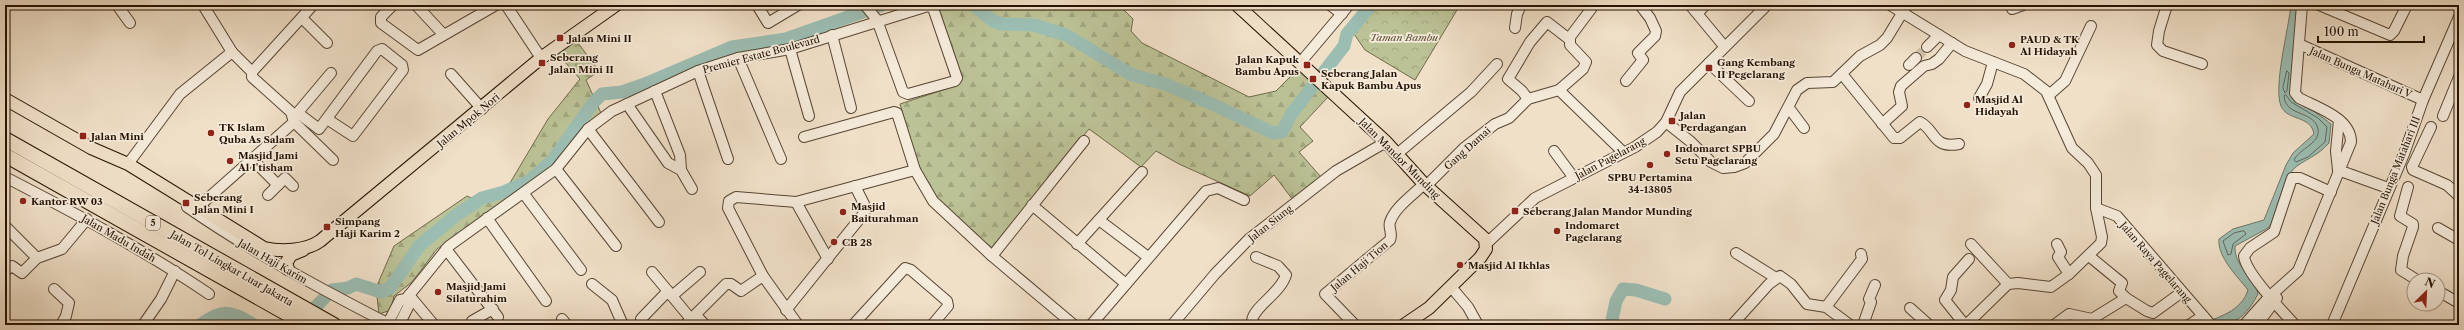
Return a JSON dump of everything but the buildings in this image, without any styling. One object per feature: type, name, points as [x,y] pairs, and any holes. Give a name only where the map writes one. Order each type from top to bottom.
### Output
[{"type":"highway","name":"Jalan Tol Lingkar Luar Jakarta","points":[[5,139],[296,311],[307,325]]},
{"type":"highway","name":"Jalan Tol Lingkar Luar Jakarta","points":[[5,156],[296,311],[329,322]]},
{"type":"main road","name":"Jalan Mpok Nori","points":[[288,269],[286,263],[289,258],[313,246],[482,109],[541,58],[616,5]]},
{"type":"main road","points":[[1237,5],[1300,63]]},
{"type":"main road","name":"Jalan Mandor Munding","points":[[1300,63],[1386,142],[1425,185],[1482,236],[1487,243]]},
{"type":"main road","points":[[5,99],[91,148],[106,161],[132,170],[185,200],[229,228],[249,244],[279,251],[313,246]]},
{"type":"main road","points":[[132,170],[159,190],[185,200]]},
{"type":"main road","points":[[249,244],[274,244],[323,237]]},
{"type":"main road","points":[[1404,325],[1429,308],[1452,288],[1484,253],[1487,243]]},
{"type":"street","points":[[117,5],[130,23]]},
{"type":"street","points":[[203,5],[232,52],[252,72]]},
{"type":"street","points":[[313,5],[252,72],[252,78],[291,112],[333,160]]},
{"type":"street","points":[[393,5],[381,17],[380,21],[414,49],[420,50],[443,34],[496,5]]},
{"type":"street","points":[[416,5],[443,34]]},
{"type":"street","points":[[506,5],[541,58]]},
{"type":"street","points":[[759,6],[768,23],[798,5]]},
{"type":"street","points":[[865,5],[874,17]]},
{"type":"street","points":[[1330,5],[1342,14]]},
{"type":"street","points":[[1300,63],[1349,5]]},
{"type":"street","points":[[1515,28],[1517,14],[1521,5]]},
{"type":"street","points":[[1528,99],[1508,79],[1523,58],[1530,42],[1547,22],[1569,38],[1572,31],[1591,10],[1592,5]]},
{"type":"street","points":[[1626,81],[1643,60],[1638,53],[1653,38],[1656,32],[1650,18],[1640,5]]},
{"type":"street","points":[[1690,5],[1724,46]]},
{"type":"street","points":[[1698,13],[1705,5]]},
{"type":"street","name":"Jalan Pagelarang","points":[[1487,243],[1535,198],[1623,152],[1657,132],[1666,122],[1680,92],[1724,46],[1767,5]]},
{"type":"street","points":[[1890,5],[1905,8],[1939,35],[1975,56],[2024,74],[2034,80],[2049,95],[2072,148],[2088,163],[2096,175],[2096,208],[2102,241],[2089,256],[2069,274],[2051,287],[2018,283],[2008,284],[1965,325],[1945,300],[1952,289],[1953,277],[1969,259]]},
{"type":"street","points":[[2012,9],[2023,5]]},
{"type":"street","points":[[2167,5],[2157,45],[2163,50],[2202,64]]},
{"type":"street","points":[[2244,325],[2272,299],[2298,271],[2331,192],[2338,170],[2336,151],[2339,120],[2299,98],[2295,94],[2302,5]]},
{"type":"street","points":[[2319,5],[2390,35],[2394,31],[2406,5]]},
{"type":"street","name":"Premier Estate Boulevard","points":[[389,324],[400,300],[408,297],[446,249],[487,218],[524,194],[556,169],[588,129],[627,104],[698,71],[738,58],[790,49],[832,35],[874,17],[931,6],[934,8],[956,80],[908,94],[903,92],[874,17]]},
{"type":"street","points":[[1666,122],[1691,142],[1714,164],[1724,168],[1745,164],[1774,134],[1789,108],[1794,94],[1804,84],[1811,82],[1831,83],[1860,56],[1880,45],[1887,38],[1905,8]]},
{"type":"street","name":"Jalan Bunga Matahari III","points":[[2332,325],[2388,188],[2404,154],[2423,100],[2459,17]]},
{"type":"street","points":[[302,18],[327,43]]},
{"type":"street","points":[[2049,95],[2065,81],[2091,26]]},
{"type":"street","points":[[832,35],[851,108]]},
{"type":"street","points":[[1927,46],[1939,35]]},
{"type":"street","name":"Gang Damai","points":[[1425,185],[1471,143],[1495,124],[1509,118],[1528,99],[1559,90],[1581,72],[1586,63],[1570,45],[1569,38]]},
{"type":"street","points":[[1882,124],[1902,106],[1899,92],[1902,86],[1924,66],[1932,64],[1939,59],[1952,43]]},
{"type":"street","name":"Jalan Bunga Matahari V","points":[[2299,44],[2423,100]]},
{"type":"street","points":[[790,49],[808,116]]},
{"type":"street","points":[[295,118],[318,129],[379,50],[382,50],[402,65],[403,70],[353,136],[327,119]]},
{"type":"street","points":[[132,170],[180,94],[232,52]]},
{"type":"street","points":[[738,58],[781,159]]},
{"type":"street","points":[[1978,98],[1987,84],[1993,62]]},
{"type":"street","points":[[1709,63],[1749,101]]},
{"type":"street","points":[[1397,154],[1471,92],[1497,64]]},
{"type":"street","points":[[698,71],[728,159]]},
{"type":"street","points":[[196,208],[254,160],[295,118],[331,73]]},
{"type":"street","points":[[451,74],[482,109]]},
{"type":"street","points":[[1842,74],[1896,140],[1921,122],[1939,142],[1945,144],[1959,144]]},
{"type":"street","points":[[2443,116],[2459,77]]},
{"type":"street","points":[[1559,90],[1623,152]]},
{"type":"street","points":[[655,91],[680,155],[680,170]]},
{"type":"street","points":[[627,104],[668,163],[680,170],[692,189]]},
{"type":"street","points":[[1789,108],[1804,128]]},
{"type":"street","points":[[804,137],[895,112],[900,115],[915,170],[938,207],[992,256],[1074,325]]},
{"type":"street","points":[[2431,127],[2412,167],[2413,170],[2447,184],[2459,196]]},
{"type":"street","points":[[588,129],[658,222]]},
{"type":"street","points":[[992,256],[1084,141]]},
{"type":"street","name":"Jalan Siung","points":[[1172,325],[1215,274],[1248,239],[1336,172],[1386,142]]},
{"type":"street","points":[[1554,151],[1574,178]]},
{"type":"street","points":[[254,160],[278,185]]},
{"type":"street","points":[[556,169],[616,246]]},
{"type":"street","points":[[798,325],[763,276],[727,204],[736,197],[796,202],[915,170]]},
{"type":"street","points":[[2338,170],[2388,188]]},
{"type":"street","points":[[1077,244],[1142,172]]},
{"type":"street","name":"Jalan Madu Indah","points":[[5,177],[87,219],[175,271],[210,294]]},
{"type":"street","points":[[268,195],[285,178],[292,186]]},
{"type":"street","points":[[2294,325],[2272,299],[2246,264],[2245,254],[2274,232],[2292,178],[2300,178],[2331,192]]},
{"type":"street","name":"Jalan Haji Tion","points":[[1355,325],[1326,294],[1390,240],[1392,233],[1389,224],[1393,216],[1425,185]]},
{"type":"street","points":[[786,310],[828,260],[865,212],[865,206],[855,186]]},
{"type":"street","points":[[2406,273],[2401,270],[2403,256],[2413,224],[2400,216],[2408,187]]},
{"type":"street","points":[[1091,325],[1148,257],[1209,189],[1218,188],[1244,200]]},
{"type":"street","name":"Jalan Haji Karim","points":[[159,190],[249,244],[321,290],[389,324]]},
{"type":"street","points":[[524,194],[581,270]]},
{"type":"street","points":[[796,202],[828,260]]},
{"type":"street","points":[[1032,205],[1126,284]]},
{"type":"street","name":"Jalan Raya Pagelarang","points":[[2096,208],[2116,216],[2207,321]]},
{"type":"street","points":[[487,218],[546,301]]},
{"type":"street","points":[[5,271],[12,266],[22,273],[37,258],[62,249],[87,219]]},
{"type":"street","points":[[1100,220],[1148,257]]},
{"type":"street","points":[[5,226],[37,258]]},
{"type":"street","points":[[2438,228],[2459,240]]},
{"type":"street","points":[[1971,244],[2008,284]]},
{"type":"street","points":[[2057,244],[2061,251],[2058,256],[2069,274]]},
{"type":"street","points":[[446,249],[495,313],[472,321]]},
{"type":"street","points":[[1736,253],[1776,278]]},
{"type":"street","points":[[1826,308],[1862,259],[1861,254]]},
{"type":"street","points":[[2089,256],[2122,283],[2119,291],[2126,298],[2150,313],[2182,292]]},
{"type":"street","points":[[1256,257],[1278,266],[1286,275],[1276,293],[1254,313],[1252,321],[1256,325]]},
{"type":"street","points":[[853,325],[905,268],[911,270],[948,301],[948,306],[932,325]]},
{"type":"street","points":[[143,325],[161,299],[175,271]]},
{"type":"street","points":[[652,272],[691,320],[705,325]]},
{"type":"street","points":[[641,319],[670,294],[700,272]]},
{"type":"street","points":[[691,320],[726,284],[731,284],[741,291],[763,276]]},
{"type":"street","points":[[1732,325],[1776,278],[1780,276],[1785,277],[1808,304],[1826,308],[1850,325]]},
{"type":"street","points":[[592,284],[612,300],[623,325]]},
{"type":"street","points":[[1863,325],[1871,302],[1869,299],[1875,285]]},
{"type":"street","points":[[1452,288],[1468,307],[1478,325]]},
{"type":"street","points":[[54,289],[69,303],[68,311],[61,325]]},
{"type":"street","points":[[2446,296],[2459,303]]},
{"type":"street","points":[[408,297],[417,304],[434,325]]},
{"type":"street","points":[[399,325],[409,304],[408,297]]},
{"type":"street","points":[[2054,325],[2069,314],[2092,320],[2126,298]]},
{"type":"street","points":[[2256,325],[2272,299]]},
{"type":"street","points":[[1910,308],[1929,325]]},
{"type":"street","points":[[2189,325],[2207,321]]},
{"type":"green space","points":[[932,5],[1119,5],[1133,19],[1131,31],[1142,43],[1249,97],[1276,91],[1298,69],[1328,97],[1300,127],[1313,141],[1299,152],[1321,177],[1293,200],[1274,175],[1250,196],[1179,164],[1156,151],[1141,167],[1089,129],[992,248],[938,203],[918,167],[900,104],[958,85]]},
{"type":"green space","name":"Taman Bambu","points":[[1373,5],[1460,5],[1415,80],[1365,50],[1354,34]]},
{"type":"green space","points":[[575,39],[599,71],[586,80],[601,113],[583,128],[547,175],[437,249],[412,282],[394,296],[391,310],[379,314],[376,288],[394,246],[467,196],[476,200],[510,183],[548,119],[580,79],[556,52]]},
{"type":"water","points":[[2291,5],[2300,5],[2291,94],[2331,124],[2329,143],[2317,154],[2293,170],[2285,184],[2272,223],[2268,228],[2235,246],[2238,260],[2253,282],[2258,294],[2247,312],[2241,317],[2228,323],[2199,325],[2234,309],[2240,304],[2248,290],[2234,273],[2221,253],[2219,239],[2233,229],[2264,220],[2286,165],[2293,153],[2314,134],[2312,128],[2308,124],[2284,111],[2279,97],[2280,71]]},
{"type":"waterway","points":[[304,319],[332,290],[348,288],[356,284],[381,292],[390,288],[419,246],[455,216],[482,198],[504,192],[529,181],[552,161],[593,103],[602,94],[622,92],[645,84],[732,47],[786,39],[882,5]]},
{"type":"waterway","points":[[973,5],[993,21],[1002,24],[1034,25],[1066,35],[1130,74],[1165,84],[1210,103],[1273,133],[1282,132],[1292,113],[1344,46],[1347,34],[1371,5]]},
{"type":"waterway","points":[[1611,325],[1616,301],[1623,289],[1636,290],[1665,299]]},
{"type":"waterway","points":[[200,325],[215,316],[227,313],[233,314],[254,325]]},
{"type":"tunnel","points":[[1916,58],[1927,47]]},
{"type":"place","name":"Jalan Mini II","points":[[560,38]]},
{"type":"place","name":"PAUD & TK Al Hidayah","points":[[2012,45]]},
{"type":"place","name":"Seberang Jalan Mini II","points":[[542,63]]},
{"type":"place","name":"Jalan Kapuk Bambu Apus","points":[[1307,65]]},
{"type":"place","name":"Gang Kembang II Pegelarang","points":[[1709,68]]},
{"type":"place","name":"Seberang Jalan Kapuk Bambu Apus","points":[[1313,79]]},
{"type":"place","name":"Masjid Al Hidayah","points":[[1967,105]]},
{"type":"place","name":"Jalan Perdagangan","points":[[1672,121]]},
{"type":"place","name":"TK Islam Quba As Salam","points":[[211,133]]},
{"type":"place","name":"Jalan Mini","points":[[83,136]]},
{"type":"place","name":"Indomaret SPBU Setu Pagelarang","points":[[1667,154]]},
{"type":"place","name":"Masjid Jami Al I'tisham","points":[[230,161]]},
{"type":"place","name":"SPBU Pertamina 34-13805","points":[[1650,165]]},
{"type":"place","name":"Kantor RW 03","points":[[23,201]]},
{"type":"place","name":"Seberang Jalan Mini I","points":[[186,203]]},
{"type":"place","name":"Seberang Jalan Mandor Munding","points":[[1515,211]]},
{"type":"place","name":"Masjid Baiturahman","points":[[843,212]]},
{"type":"place","name":"Simpang Haji Karim 2","points":[[327,227]]},
{"type":"place","name":"Indomaret Pagelarang","points":[[1557,231]]},
{"type":"place","name":"CB 28","points":[[834,242]]},
{"type":"place","name":"Masjid Al Ikhlas","points":[[1460,265]]},
{"type":"place","name":"Masjid Jami Silaturahim","points":[[438,292]]}]
